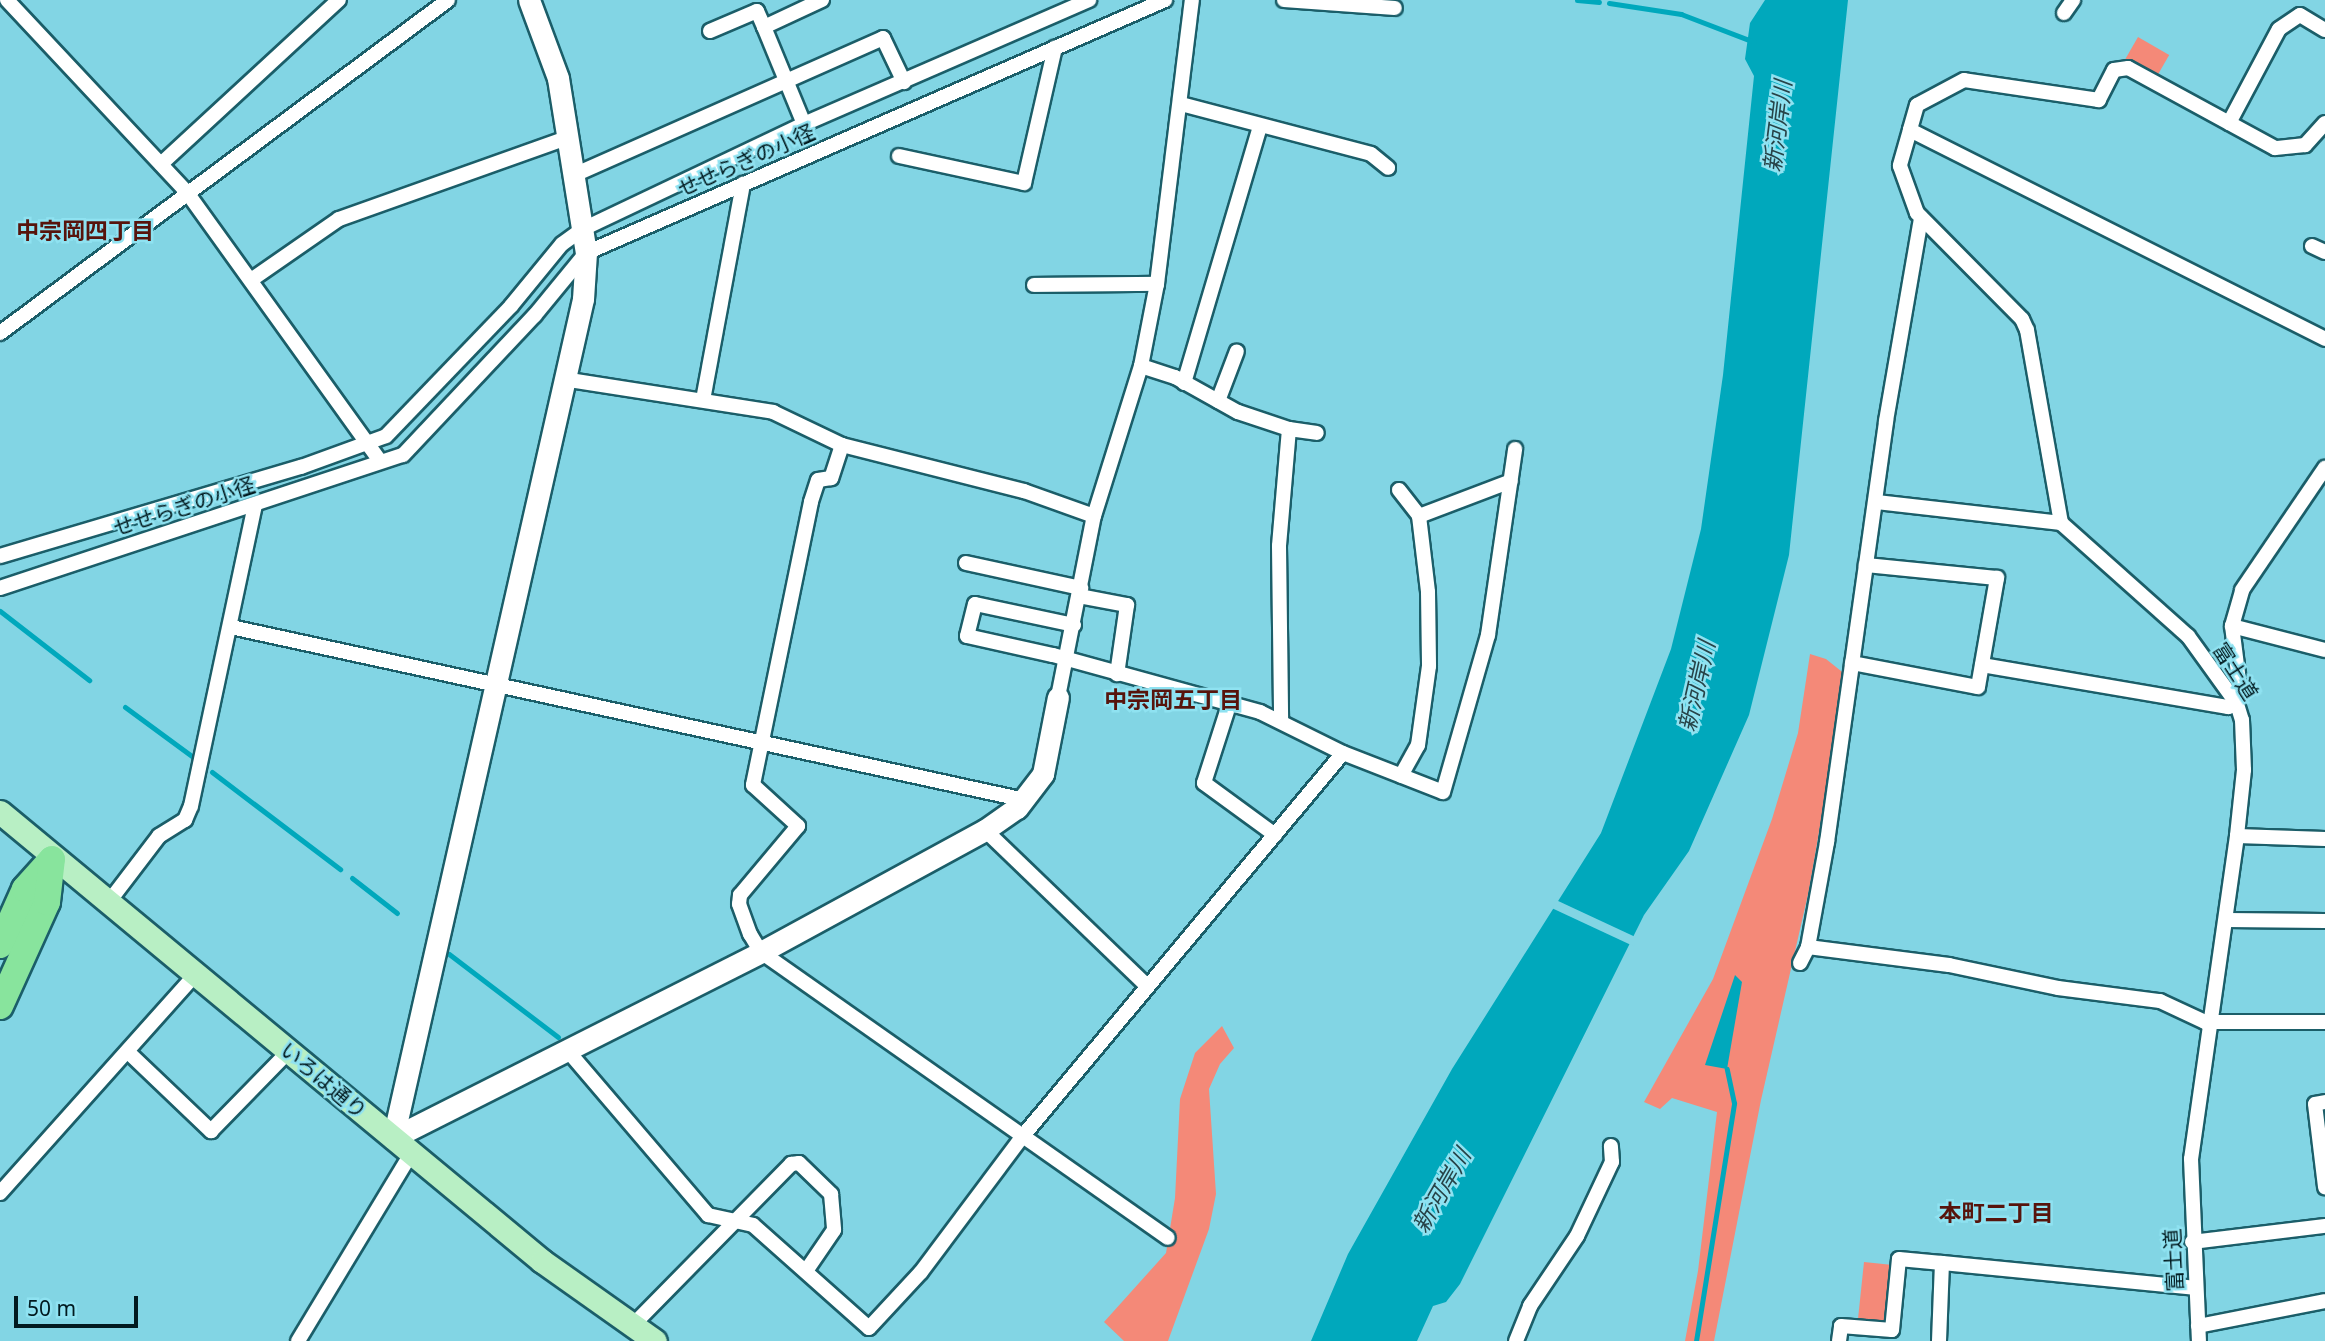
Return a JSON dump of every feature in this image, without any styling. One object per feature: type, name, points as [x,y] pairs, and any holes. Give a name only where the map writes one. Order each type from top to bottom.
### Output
[{"type":"highway","points":[[0,945],[25,889],[52,859]]},
{"type":"highway","points":[[0,1006],[47,902],[52,859]]},
{"type":"main road","name":"いろは通り","points":[[0,812],[52,859],[197,973],[541,1261],[655,1341]]},
{"type":"street","points":[[7,0],[186,191],[374,450],[511,306],[562,244],[584,241],[804,124],[1089,0]]},
{"type":"street","points":[[161,164],[339,0]]},
{"type":"street","points":[[0,334],[186,191],[448,0]]},
{"type":"street","points":[[393,1138],[583,299],[584,241],[558,78],[529,0]]},
{"type":"street","points":[[764,27],[822,0]]},
{"type":"street","name":"せせらぎの小径","points":[[0,556],[301,467],[374,450],[406,452],[584,241],[743,184],[1165,0]]},
{"type":"street","points":[[393,1138],[761,953],[985,830],[1025,800],[1044,774],[1094,516],[1140,366],[1157,284],[1172,140],[1181,104],[1192,0]]},
{"type":"street","points":[[1284,0],[1395,8]]},
{"type":"street","points":[[2064,13],[2073,0]]},
{"type":"street","points":[[710,31],[755,6],[804,124]]},
{"type":"street","points":[[2230,122],[2279,29],[2300,15],[2325,30]]},
{"type":"street","points":[[574,175],[883,38],[904,82]]},
{"type":"street","points":[[899,156],[1024,184],[1055,48]]},
{"type":"street","points":[[1877,502],[2061,523],[2022,319],[1921,218],[1905,188],[1900,166],[1917,105],[1964,79],[2099,100],[2114,70],[2128,68],[2275,148],[2305,145],[2325,123]]},
{"type":"street","points":[[1181,104],[1260,127],[1296,132],[1371,154],[1388,168]]},
{"type":"street","points":[[1184,383],[1260,127]]},
{"type":"street","points":[[1910,130],[2325,339]]},
{"type":"street","points":[[251,280],[339,219],[566,138]]},
{"type":"street","points":[[703,400],[743,184]]},
{"type":"street","points":[[1800,963],[1808,947],[1921,218]]},
{"type":"street","points":[[1034,285],[1157,284]]},
{"type":"street","points":[[1218,401],[1237,351]]},
{"type":"street","points":[[1140,366],[1289,429],[1317,433]]},
{"type":"street","points":[[563,379],[773,412],[842,445],[1024,491],[1094,516]]},
{"type":"street","points":[[1281,720],[1279,546],[1289,429]]},
{"type":"street","points":[[842,445],[831,478],[818,480],[811,502],[759,740],[753,785],[798,826],[740,895],[739,904],[761,953],[1168,1238]]},
{"type":"street","points":[[1074,625],[975,604],[967,636],[1067,660],[1281,720],[1343,753],[1444,792],[1488,635],[1516,449]]},
{"type":"street","name":"せせらぎの小径","points":[[0,588],[255,506],[374,450]]},
{"type":"street","points":[[1982,665],[2228,708],[2237,704],[2240,690],[2232,626],[2247,579],[2291,523],[2325,468]]},
{"type":"street","points":[[1419,516],[1511,481]]},
{"type":"street","points":[[1399,490],[1419,516],[1428,592],[1429,666],[1418,745],[1401,776]]},
{"type":"street","points":[[108,903],[159,836],[185,820],[231,627],[255,506]]},
{"type":"street","name":"富士道","points":[[2061,523],[2188,636],[2237,704],[2245,736],[2227,920],[2193,1126],[2192,1242],[2199,1341]]},
{"type":"street","points":[[966,563],[1128,605],[1117,674]]},
{"type":"street","points":[[1852,663],[1978,687],[1997,578],[1866,565]]},
{"type":"street","points":[[2232,626],[2325,650]]},
{"type":"street","points":[[231,627],[1025,800]]},
{"type":"street","points":[[1229,705],[1204,783],[1275,835]]},
{"type":"street","points":[[568,1051],[708,1215],[736,1224],[753,1225],[869,1328],[921,1272],[1022,1137],[1343,753]]},
{"type":"street","points":[[985,830],[1147,986]]},
{"type":"street","points":[[2237,836],[2325,839]]},
{"type":"street","points":[[2227,920],[2325,921]]},
{"type":"street","points":[[1808,947],[1950,965],[2058,988],[2160,1001],[2212,1021],[2325,1021]]},
{"type":"street","points":[[0,1193],[197,973]]},
{"type":"street","points":[[128,1052],[211,1132],[289,1051]]},
{"type":"street","points":[[2325,1101],[2315,1104],[2325,1187]]},
{"type":"street","points":[[1516,1341],[1530,1306],[1577,1236],[1612,1162],[1611,1146]]},
{"type":"street","points":[[298,1341],[412,1152]]},
{"type":"street","points":[[633,1325],[736,1224],[791,1164],[799,1163],[831,1194],[834,1230],[806,1271]]},
{"type":"street","points":[[2192,1242],[2325,1226]]},
{"type":"street","points":[[1839,1341],[1841,1326],[1892,1330],[1899,1259],[2195,1288]]},
{"type":"street","points":[[1939,1341],[1942,1263]]},
{"type":"street","points":[[2199,1326],[2325,1301]]},
{"type":"shaded area","points":[[2138,37],[2169,55],[2157,77],[2126,59]]},
{"type":"shaded area","points":[[1810,654],[1826,659],[1846,675],[1809,890],[1761,1100],[1714,1341],[1685,1341],[1698,1271],[1717,1112],[1672,1098],[1660,1109],[1644,1102],[1713,979],[1772,819],[1798,733]]},
{"type":"shaded area","points":[[1222,1026],[1234,1048],[1220,1064],[1209,1089],[1216,1194],[1209,1229],[1168,1341],[1124,1341],[1104,1322],[1166,1253],[1175,1198],[1180,1099],[1195,1053]]},
{"type":"shaded area","points":[[1864,1262],[1893,1265],[1887,1323],[1858,1320]]},
{"type":"water","name":"新河岸川","points":[[1765,0],[1848,0],[1789,555],[1749,715],[1689,851],[1644,915],[1460,1284],[1446,1302],[1433,1306],[1417,1341],[1311,1341],[1348,1254],[1452,1069],[1601,833],[1671,649],[1701,529],[1723,375],[1754,76],[1745,59],[1750,23]]},
{"type":"water","points":[[1735,975],[1742,982],[1727,1069],[1705,1065]]},
{"type":"pier","points":[[1556,900],[1638,938],[1634,946],[1552,908]]},
{"type":"waterway","points":[[1577,0],[1599,2]]},
{"type":"waterway","points":[[1609,3],[1681,14],[1754,42]]},
{"type":"waterway","points":[[0,611],[89,680]]},
{"type":"waterway","points":[[125,707],[193,757]]},
{"type":"waterway","points":[[212,772],[340,869]]},
{"type":"waterway","points":[[352,878],[397,913]]},
{"type":"waterway","points":[[449,954],[558,1037]]},
{"type":"waterway","points":[[1696,1341],[1734,1103],[1727,1069]]},
{"type":"district","name":"中宗岡四丁目","points":[[85,230]]},
{"type":"district","name":"中宗岡五丁目","points":[[1173,699]]},
{"type":"district","name":"本町二丁目","points":[[1996,1212]]}]
